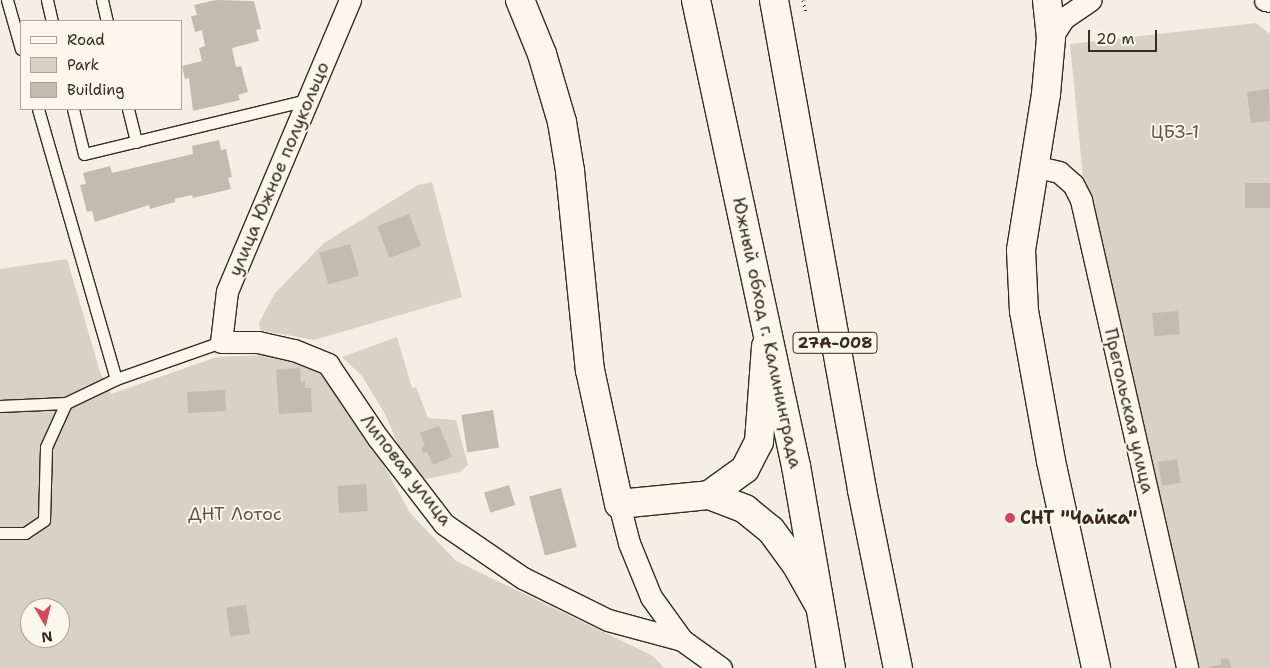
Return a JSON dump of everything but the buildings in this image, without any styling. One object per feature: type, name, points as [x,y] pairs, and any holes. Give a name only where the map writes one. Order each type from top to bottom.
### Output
[{"type":"main road","points":[[520,0],[542,54],[562,122],[570,172],[590,370],[619,504],[709,495],[745,508],[771,530],[796,564],[821,609]]},
{"type":"main road","name":"Южный обход г. Калининграда","points":[[696,0],[768,329],[831,668]]},
{"type":"main road","name":"27А-008","points":[[774,0],[862,490],[898,668]]},
{"type":"main road","points":[[1047,0],[1051,38],[1046,94],[1021,250],[1024,311],[1051,461],[1096,668]]},
{"type":"main road","points":[[709,495],[745,468],[759,442],[768,329]]},
{"type":"street","name":"улица Южное полукольцо","points":[[221,342],[228,290],[350,0]]},
{"type":"street","points":[[1051,38],[1064,18],[1091,0]]},
{"type":"street","points":[[1265,0],[1270,1]]},
{"type":"street","name":"Прегольская улица","points":[[1033,166],[1059,172],[1073,184],[1081,200],[1187,668]]},
{"type":"street","name":"Липовая улица","points":[[221,342],[258,342],[294,350],[328,364],[378,438],[444,524],[523,578],[608,620],[682,640]]},
{"type":"street","points":[[619,504],[640,575],[650,597],[682,640],[721,668]]},
{"type":"lane","points":[[7,0],[20,46]]},
{"type":"lane","points":[[47,0],[52,20]]},
{"type":"lane","points":[[102,0],[107,20]]},
{"type":"lane","points":[[73,110],[84,154],[308,100]]},
{"type":"lane","points":[[38,110],[116,379]]},
{"type":"lane","points":[[128,110],[136,142]]},
{"type":"lane","points":[[0,406],[66,403],[116,379],[221,342]]},
{"type":"lane","points":[[0,533],[25,533],[44,520],[46,447],[66,403]]},
{"type":"path","points":[[803,0],[806,13]]},
{"type":"green space","name":"ЦБЗ-1","points":[[1256,23],[1270,34],[1270,668],[1193,668],[1083,178],[1070,44]]},
{"type":"green space","points":[[432,182],[462,297],[314,340],[260,330],[259,323],[275,293],[324,243],[418,185]]},
{"type":"green space","name":"ДНТ Лотос","points":[[67,259],[100,372],[111,394],[217,357],[286,354],[324,370],[358,418],[410,513],[456,561],[653,656],[664,668],[0,668],[0,269]]},
{"type":"green space","points":[[397,337],[412,388],[416,387],[428,418],[456,420],[468,465],[460,472],[421,480],[404,458],[385,414],[362,376],[342,357]]},
{"type":"place","name":"СНТ \"Чайка\"","points":[[1010,518]]}]
